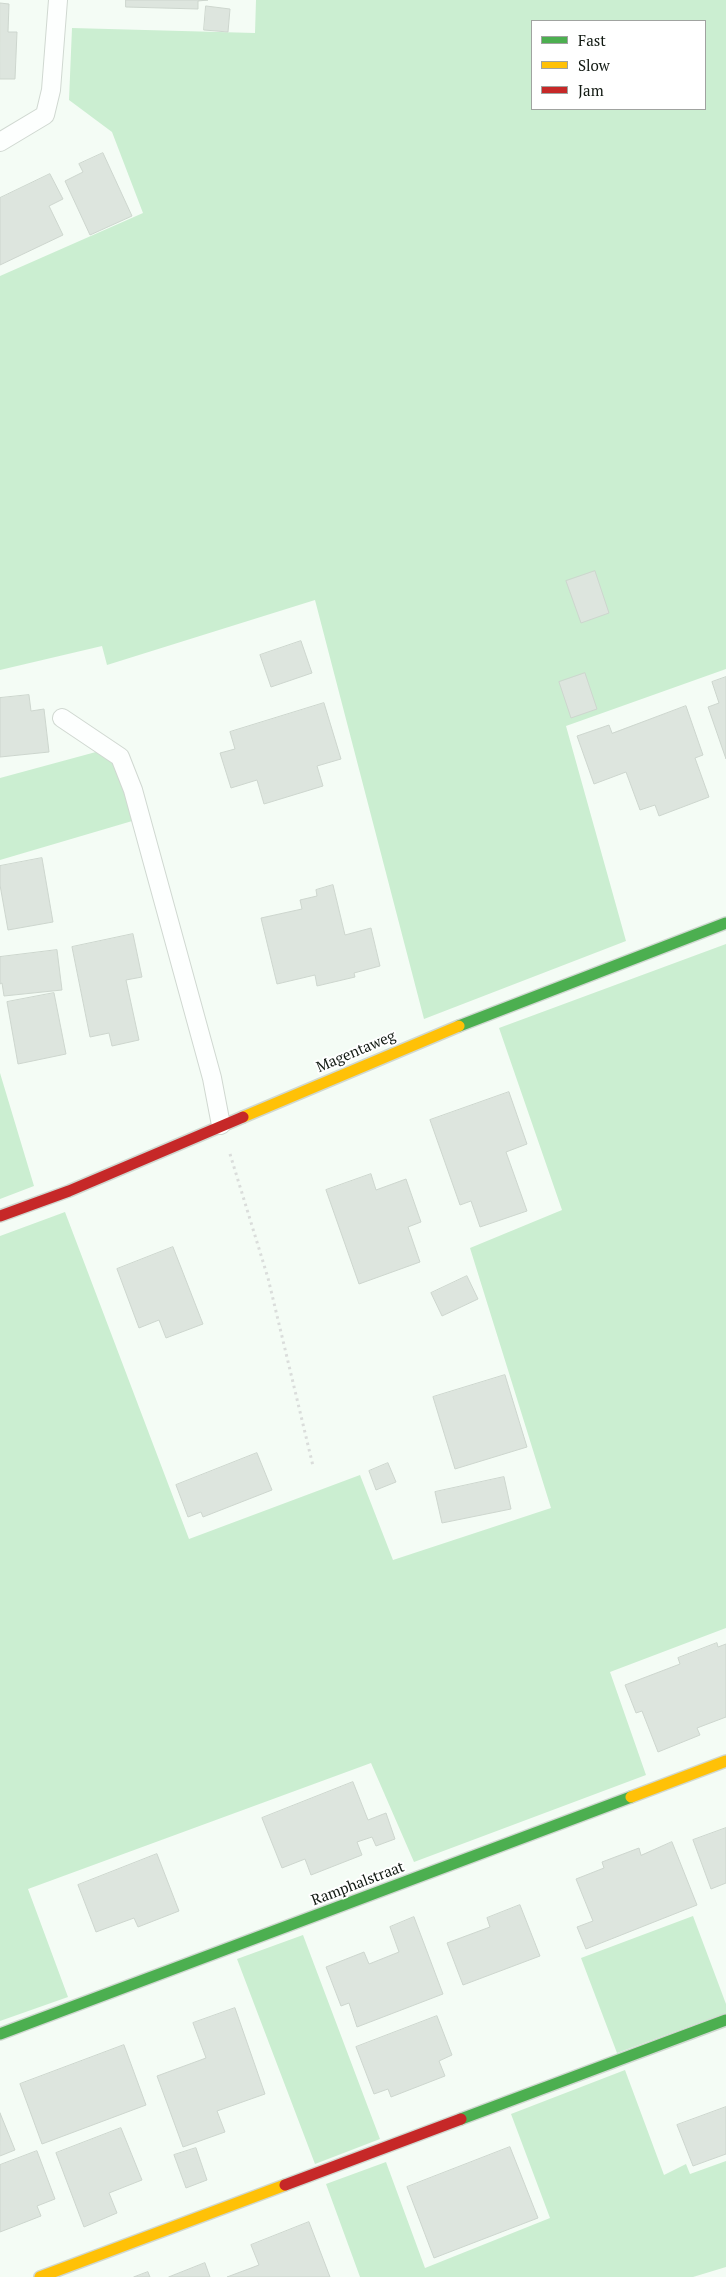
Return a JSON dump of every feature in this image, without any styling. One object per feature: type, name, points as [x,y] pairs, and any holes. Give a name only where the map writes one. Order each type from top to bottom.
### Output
[{"type":"street","name":"Magentaweg","points":[[0,1216],[69,1191],[452,1028],[726,923]]},
{"type":"street","name":"Ramphalstraat","points":[[0,2034],[726,1761]]},
{"type":"street","points":[[40,2277],[726,2020]]},
{"type":"lane","points":[[0,142],[45,115],[51,90],[58,0]]},
{"type":"lane","points":[[62,718],[120,757],[133,790],[212,1078],[221,1125]]},
{"type":"path","points":[[221,1125],[268,1278],[312,1466]]},
{"type":"green space","points":[[256,0],[726,0],[726,669],[566,726],[626,941],[424,1019],[315,600],[107,665],[102,646],[0,670],[0,276],[143,213],[112,132],[69,100],[72,28],[255,33]]},
{"type":"green space","points":[[118,746],[139,819],[0,860],[0,778]]},
{"type":"green space","points":[[726,944],[726,1628],[610,1672],[646,1775],[414,1862],[371,1763],[28,1889],[68,1997],[0,2021],[0,1236],[65,1212],[189,1539],[360,1475],[393,1560],[551,1508],[470,1248],[562,1210],[499,1028]]},
{"type":"green space","points":[[0,1073],[34,1186],[0,1199]]},
{"type":"green space","points":[[693,1916],[726,2004],[726,2013],[617,2053],[581,1958]]},
{"type":"green space","points":[[303,1935],[380,2139],[315,2164],[237,1959]]},
{"type":"green space","points":[[625,2070],[664,2175],[686,2164],[690,2174],[726,2161],[726,2267],[693,2277],[360,2277],[326,2184],[386,2162],[425,2268],[550,2218],[511,2114]]},
{"type":"building","points":[[126,0],[208,0],[198,1],[198,9],[126,7]]},
{"type":"building","points":[[0,3],[9,4],[8,32],[17,32],[15,79],[0,79]]},
{"type":"building","points":[[206,6],[230,9],[228,32],[204,30]]},
{"type":"building","points":[[103,153],[132,216],[90,235],[65,181],[83,172],[79,164]]},
{"type":"building","points":[[50,174],[63,199],[49,206],[63,235],[0,265],[0,198]]},
{"type":"building","points":[[595,571],[609,613],[581,623],[566,581]]},
{"type":"building","points":[[301,641],[312,673],[271,687],[260,655]]},
{"type":"building","points":[[585,673],[597,709],[571,718],[559,682]]},
{"type":"building","points":[[726,677],[726,759],[708,707],[719,703],[712,682]]},
{"type":"building","points":[[29,695],[31,711],[44,709],[49,752],[0,757],[0,698]]},
{"type":"building","points":[[324,703],[341,759],[317,766],[323,786],[264,804],[257,780],[231,788],[220,753],[235,749],[230,732]]},
{"type":"building","points":[[686,706],[703,755],[695,758],[709,797],[659,816],[655,805],[640,810],[626,772],[594,784],[577,736],[609,725],[612,733]]},
{"type":"building","points":[[42,858],[53,922],[8,930],[0,885],[0,866]]},
{"type":"building","points":[[333,885],[345,935],[371,928],[380,966],[354,973],[355,977],[317,986],[315,975],[277,984],[261,918],[302,909],[300,900],[317,896],[316,890]]},
{"type":"building","points":[[133,934],[142,977],[126,980],[139,1040],[112,1046],[109,1033],[90,1037],[72,947]]},
{"type":"building","points":[[57,950],[62,990],[4,996],[2,983],[0,984],[0,957]]},
{"type":"building","points":[[54,993],[66,1054],[18,1064],[7,1002]]},
{"type":"building","points":[[509,1092],[527,1144],[506,1152],[527,1211],[480,1227],[471,1201],[460,1205],[430,1120]]},
{"type":"building","points":[[371,1174],[376,1190],[406,1179],[421,1222],[408,1227],[420,1262],[359,1284],[326,1190]]},
{"type":"building","points":[[173,1247],[203,1324],[166,1338],[159,1320],[139,1328],[117,1269]]},
{"type":"building","points":[[467,1276],[478,1299],[442,1316],[431,1293]]},
{"type":"building","points":[[505,1375],[527,1447],[455,1469],[433,1397]]},
{"type":"building","points":[[257,1453],[272,1490],[203,1517],[201,1512],[188,1517],[176,1485]]},
{"type":"building","points":[[388,1463],[396,1482],[376,1490],[369,1471]]},
{"type":"building","points":[[504,1477],[511,1509],[442,1523],[435,1492]]},
{"type":"building","points":[[717,1643],[718,1647],[726,1644],[726,1717],[697,1728],[700,1735],[658,1752],[642,1711],[636,1713],[625,1685],[680,1664],[678,1658]]},
{"type":"building","points":[[353,1782],[368,1820],[386,1813],[395,1839],[376,1846],[372,1837],[357,1842],[362,1855],[311,1875],[305,1859],[282,1868],[262,1818]]},
{"type":"building","points":[[726,1828],[726,1883],[711,1889],[693,1840]]},
{"type":"building","points":[[672,1842],[697,1905],[586,1949],[577,1927],[593,1921],[576,1879],[604,1868],[602,1862],[639,1848],[641,1855]]},
{"type":"building","points":[[157,1854],[179,1911],[138,1927],[134,1918],[96,1932],[78,1885]]},
{"type":"building","points":[[520,1905],[540,1956],[463,1985],[447,1943],[490,1927],[487,1918]]},
{"type":"building","points":[[414,1917],[443,1994],[357,2027],[349,2003],[341,2006],[326,1967],[364,1952],[369,1964],[399,1952],[390,1927]]},
{"type":"building","points":[[235,2008],[265,2094],[217,2111],[225,2132],[183,2147],[157,2076],[206,2058],[193,2023]]},
{"type":"building","points":[[437,2016],[452,2055],[439,2061],[445,2076],[391,2097],[388,2089],[374,2094],[356,2047]]},
{"type":"building","points":[[124,2045],[146,2105],[42,2144],[20,2084]]},
{"type":"building","points":[[726,2107],[726,2154],[693,2166],[677,2125]]},
{"type":"building","points":[[0,2113],[15,2150],[0,2156]]},
{"type":"building","points":[[121,2128],[142,2180],[109,2193],[117,2213],[84,2227],[56,2153]]},
{"type":"building","points":[[510,2147],[538,2218],[434,2258],[407,2187]]},
{"type":"building","points":[[196,2148],[207,2180],[186,2188],[174,2155]]},
{"type":"building","points":[[37,2151],[55,2199],[37,2206],[41,2216],[0,2232],[0,2165]]},
{"type":"building","points":[[309,2222],[330,2277],[227,2277],[259,2265],[251,2245]]},
{"type":"building","points":[[205,2263],[210,2277],[169,2277]]},
{"type":"building","points":[[148,2272],[150,2277],[134,2277]]},
{"type":"traffic: fast","points":[[459,1026],[726,923]]},
{"type":"traffic: fast","points":[[0,2034],[631,1797]]},
{"type":"traffic: fast","points":[[461,2119],[726,2020]]},
{"type":"traffic: slow","points":[[243,1117],[459,1026]]},
{"type":"traffic: slow","points":[[631,1797],[726,1761]]},
{"type":"traffic: slow","points":[[40,2277],[285,2185]]},
{"type":"traffic: jam","points":[[0,1216],[69,1191],[243,1117]]},
{"type":"traffic: jam","points":[[285,2185],[461,2119]]}]
